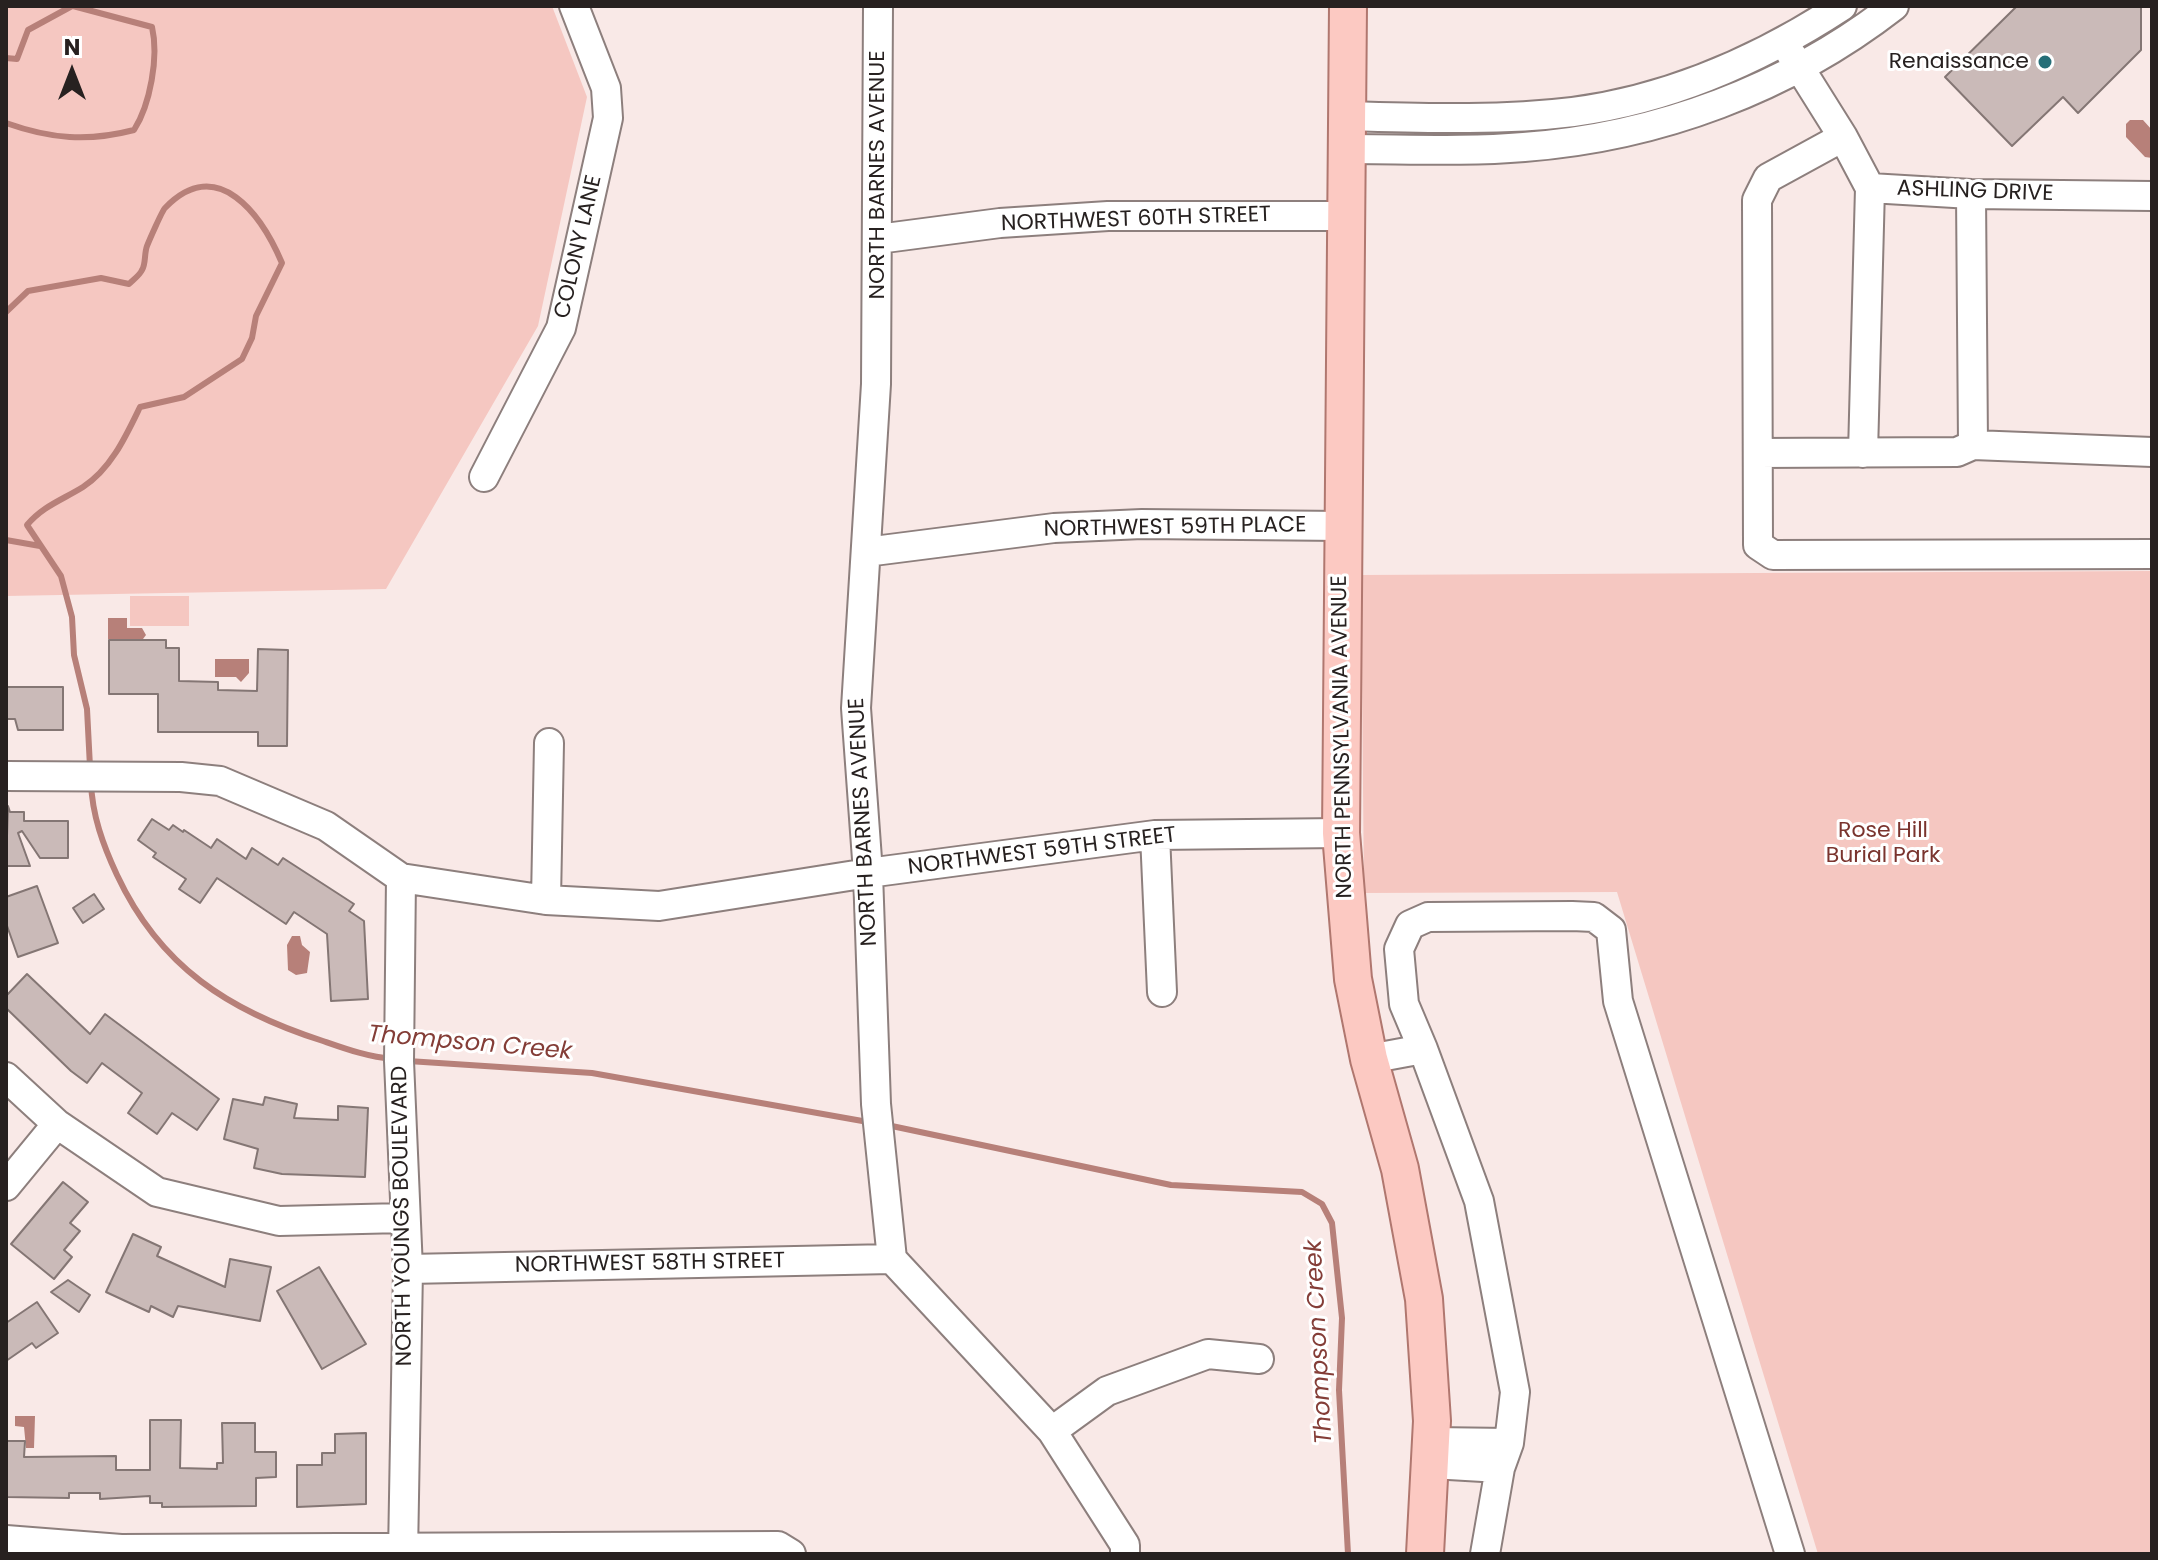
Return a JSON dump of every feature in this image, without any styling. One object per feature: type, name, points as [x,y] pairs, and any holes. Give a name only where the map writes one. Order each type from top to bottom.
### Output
[{"type":"main road","name":"NORTH PENNSYLVANIA AVENUE","points":[[1348,6],[1348,216],[1341,526],[1341,833],[1353,979],[1369,1059],[1400,1169],[1416,1245],[1430,1358],[1432,1453],[1425,1554]]},
{"type":"street","name":"COLONY LANE","points":[[484,477],[561,328],[608,118],[606,88],[574,6]]},
{"type":"street","name":"NORTH BARNES AVENUE","points":[[878,6],[876,384],[856,708],[868,873],[876,1104],[892,1259]]},
{"type":"street","points":[[1348,133],[1575,111],[1628,100],[1718,74],[1785,43],[1842,6]]},
{"type":"street","points":[[1348,133],[1524,147],[1631,132],[1716,106],[1799,68],[1867,27],[1894,6]]},
{"type":"street","name":"ASHLING DRIVE","points":[[1785,43],[1843,137],[1870,188],[1971,194],[2152,196]]},
{"type":"street","points":[[1843,137],[1768,178],[1757,200],[1758,545],[1773,555],[2152,554]]},
{"type":"street","points":[[1863,453],[1870,188]]},
{"type":"street","points":[[1971,194],[1973,445]]},
{"type":"street","name":"NORTHWEST 60TH STREET","points":[[878,239],[1000,223],[1108,216],[1348,216]]},
{"type":"street","points":[[1758,453],[1957,452],[1973,445],[2152,452]]},
{"type":"street","name":"NORTHWEST 59TH PLACE","points":[[866,552],[1054,528],[1142,524],[1341,526]]},
{"type":"street","points":[[546,900],[549,743]]},
{"type":"street","name":"NORTHWEST 59TH STREET","points":[[6,776],[181,777],[220,781],[258,794],[326,826],[401,878],[546,900],[659,906],[868,873],[1155,835],[1341,833]]},
{"type":"street","points":[[1155,835],[1162,992]]},
{"type":"street","name":"NORTH YOUNGS BOULEVARD","points":[[401,878],[399,1083],[403,1218],[408,1269],[403,1552]]},
{"type":"street","points":[[1485,1554],[1515,1392],[1479,1201],[1404,1004],[1399,949],[1410,925],[1428,917],[1594,917],[1611,930],[1618,1001],[1790,1554]]},
{"type":"street","points":[[1369,1059],[1423,1049]]},
{"type":"street","points":[[6,1077],[57,1124],[157,1192],[279,1221],[403,1218]]},
{"type":"street","points":[[6,1186],[57,1124]]},
{"type":"street","points":[[892,1259],[1052,1431],[1125,1545],[1125,1554]]},
{"type":"street","name":"NORTHWEST 58TH STREET","points":[[408,1269],[892,1259]]},
{"type":"street","points":[[1052,1431],[1107,1391],[1208,1354],[1259,1359]]},
{"type":"street","points":[[1432,1453],[1505,1456]]},
{"type":"street","points":[[6,1540],[121,1549],[403,1552],[778,1546],[791,1554]]},
{"type":"green space","points":[[6,6],[552,6],[587,97],[538,326],[386,589],[6,596]]},
{"type":"green space","name":"Rose Hill Burial Park","points":[[2152,571],[2152,1554],[1818,1554],[1617,892],[1364,893],[1361,575]]},
{"type":"green space","points":[[130,596],[189,596],[189,626],[130,626]]},
{"type":"shaded area","points":[[2130,120],[2143,120],[2152,130],[2152,158],[2145,157],[2126,137],[2126,124]]},
{"type":"shaded area","points":[[108,618],[127,618],[127,628],[142,628],[146,635],[143,639],[108,639]]},
{"type":"shaded area","points":[[215,659],[249,659],[249,673],[241,682],[236,677],[215,677]]},
{"type":"shaded area","points":[[292,936],[300,936],[302,945],[310,952],[307,973],[296,975],[288,970],[287,945]]},
{"type":"shaded area","points":[[15,1416],[35,1416],[34,1448],[26,1448],[24,1427],[15,1426]]},
{"type":"building","name":"Renaissance","points":[[2017,6],[2141,6],[2141,50],[2078,113],[2063,97],[2012,146],[1945,77]]},
{"type":"building","points":[[109,640],[166,640],[166,648],[179,648],[179,681],[218,682],[218,690],[257,691],[258,649],[288,650],[287,746],[258,746],[258,732],[158,732],[158,694],[109,694]]},
{"type":"building","points":[[6,687],[63,687],[63,730],[18,730],[15,719],[6,719]]},
{"type":"building","points":[[8,806],[10,812],[24,812],[24,821],[68,821],[68,858],[40,858],[22,831],[18,833],[30,866],[6,866]]},
{"type":"building","points":[[152,819],[169,830],[173,825],[184,830],[211,848],[217,839],[246,859],[252,848],[278,865],[283,858],[354,904],[349,911],[364,921],[368,999],[331,1001],[327,934],[294,912],[286,924],[217,878],[200,903],[179,889],[186,879],[153,857],[156,853],[138,840]]},
{"type":"building","points":[[37,886],[58,943],[18,957],[6,923],[6,897]]},
{"type":"building","points":[[94,894],[104,909],[83,923],[73,908]]},
{"type":"building","points":[[27,974],[90,1034],[105,1014],[219,1099],[197,1130],[172,1113],[157,1134],[128,1113],[142,1093],[102,1063],[87,1083],[71,1071],[6,1008],[6,996]]},
{"type":"building","points":[[265,1097],[297,1104],[294,1118],[338,1120],[338,1106],[368,1108],[365,1177],[282,1174],[254,1168],[258,1149],[224,1139],[233,1099],[263,1105]]},
{"type":"building","points":[[63,1182],[88,1202],[70,1223],[80,1231],[64,1250],[72,1257],[54,1279],[11,1244]]},
{"type":"building","points":[[133,1234],[161,1247],[157,1256],[225,1287],[230,1259],[271,1267],[260,1321],[178,1306],[173,1317],[151,1306],[149,1312],[106,1292]]},
{"type":"building","points":[[319,1267],[366,1344],[322,1369],[277,1291]]},
{"type":"building","points":[[68,1280],[90,1295],[79,1312],[51,1292]]},
{"type":"building","points":[[37,1302],[58,1333],[36,1348],[32,1343],[6,1361],[6,1323]]},
{"type":"building","points":[[150,1420],[181,1420],[180,1468],[217,1469],[217,1463],[223,1463],[222,1423],[255,1423],[255,1452],[276,1452],[276,1477],[256,1478],[256,1506],[162,1507],[162,1503],[150,1503],[150,1496],[100,1499],[100,1493],[69,1493],[69,1498],[6,1497],[6,1441],[25,1441],[24,1457],[116,1456],[116,1470],[150,1470]]},
{"type":"building","points":[[366,1433],[366,1504],[297,1507],[297,1465],[322,1465],[322,1453],[335,1453],[335,1434]]},
{"type":"waterway","name":"Thompson Creek","points":[[6,58],[17,59],[28,30],[72,6]]},
{"type":"waterway","name":"Thompson Creek","points":[[6,123],[39,133],[85,137],[134,130],[140,120],[152,80],[152,27],[73,6]]},
{"type":"waterway","name":"Thompson Creek","points":[[6,312],[28,291],[101,278],[129,284],[143,268],[147,246],[165,208],[184,193],[203,187],[220,189],[236,197],[250,210],[282,263],[256,316],[252,338],[242,359],[184,397],[140,407],[117,451],[102,471],[83,487],[46,508],[27,525],[61,576],[72,617],[74,655],[87,709],[90,767]]},
{"type":"waterway","points":[[6,540],[40,546]]},
{"type":"waterway","name":"Thompson Creek","points":[[91,782],[99,830],[117,875],[154,936],[176,960],[228,1000],[257,1015],[349,1050],[393,1059]]},
{"type":"waterway","name":"Thompson Creek","points":[[408,1061],[592,1073],[868,1122]]},
{"type":"waterway","name":"Thompson Creek","points":[[887,1125],[1171,1185],[1302,1192],[1322,1204],[1332,1223],[1342,1318],[1339,1390],[1348,1554]]},
{"type":"place","name":"Renaissance","points":[[2045,62]]}]
